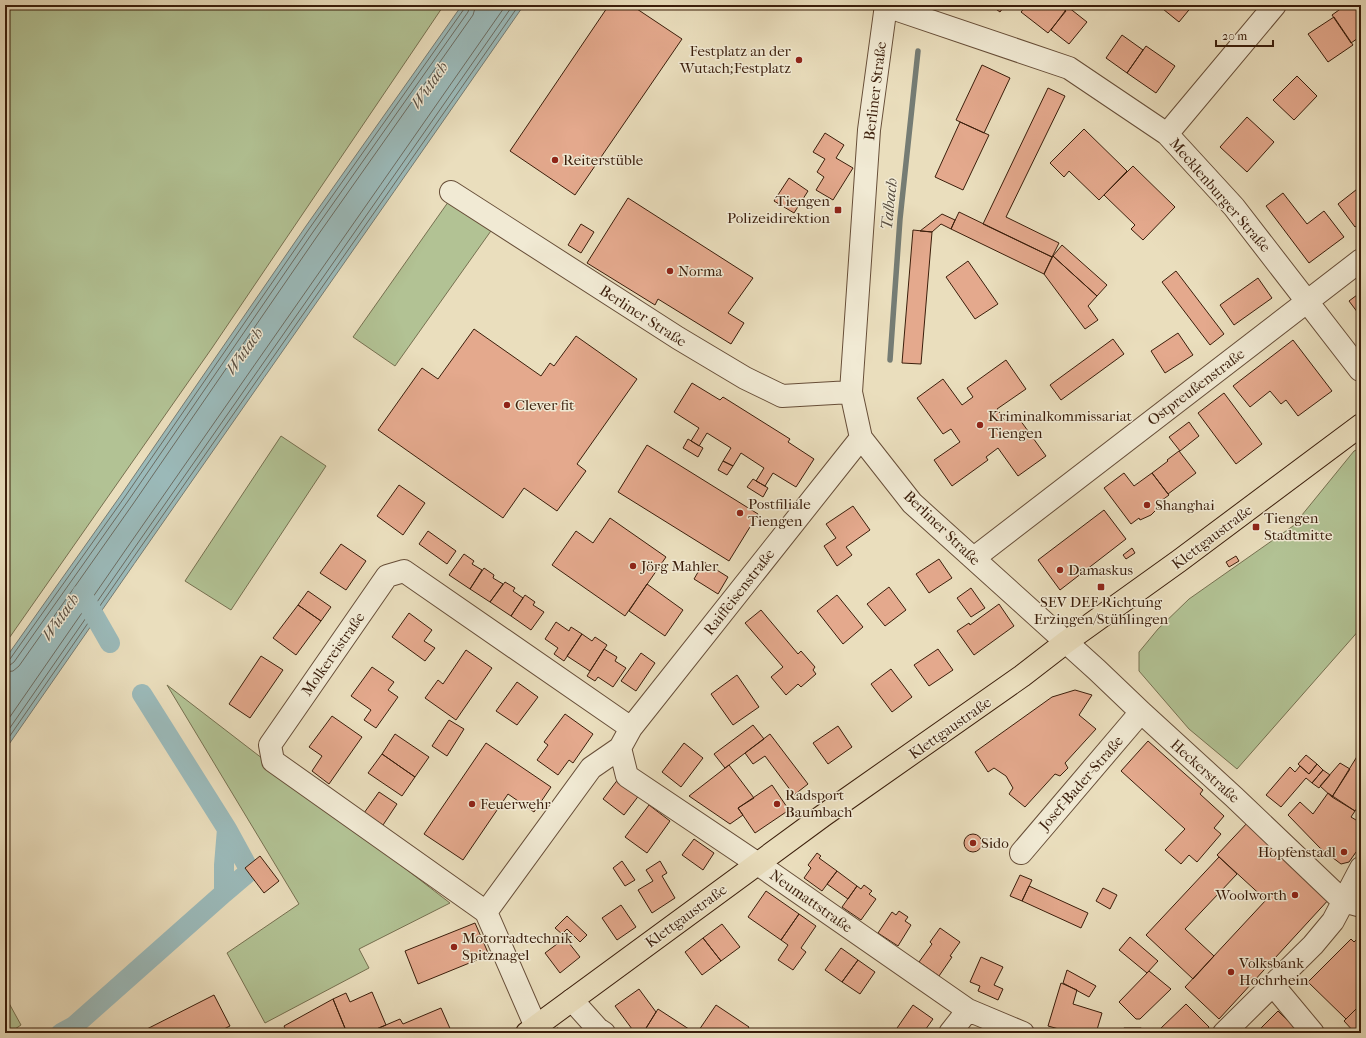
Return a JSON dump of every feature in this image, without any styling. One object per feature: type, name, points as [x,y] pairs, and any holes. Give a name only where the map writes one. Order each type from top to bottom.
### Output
[{"type":"main road","name":"Klettgaustraße","points":[[531,1030],[824,815],[1022,676],[1361,425]]},
{"type":"street","points":[[1167,134],[1275,5]]},
{"type":"street","name":"Mecklenburger Straße","points":[[886,6],[1069,68],[1167,134],[1234,207],[1360,370]]},
{"type":"street","name":"Berliner Straße","points":[[886,6],[870,130],[851,392],[861,438],[912,503],[1066,642]]},
{"type":"street","name":"Berliner Straße","points":[[450,192],[678,338],[745,378],[782,396],[851,392]]},
{"type":"street","name":"Ostpreußenstraße","points":[[974,558],[1361,260]]},
{"type":"street","name":"Raiffeisenstraße","points":[[620,748],[631,728],[861,438]]},
{"type":"street","name":"Molkereistraße","points":[[486,912],[273,761],[270,745],[387,576],[404,571],[631,728]]},
{"type":"street","name":"Heckerstraße","points":[[1066,642],[1352,903]]},
{"type":"street","name":"Josef-Bader-Straße","points":[[1021,853],[1141,712]]},
{"type":"street","points":[[531,1030],[486,912],[591,768],[620,748]]},
{"type":"street","name":"Neumattstraße","points":[[620,748],[627,776],[758,864],[968,1010],[1023,1033]]},
{"type":"street","points":[[1224,1033],[1274,985],[1352,903],[1361,868]]},
{"type":"street","points":[[1274,985],[1312,1033]]},
{"type":"street","points":[[572,1000],[598,1029],[604,1033]]},
{"type":"street","points":[[950,1033],[968,1010]]},
{"type":"green space","points":[[5,5],[444,5],[212,348],[5,644]]},
{"type":"green space","points":[[451,198],[493,228],[395,366],[353,337]]},
{"type":"green space","points":[[281,436],[326,466],[231,610],[185,581]]},
{"type":"green space","points":[[1361,448],[1361,628],[1237,769],[1189,729],[1139,671],[1139,652],[1158,629],[1189,599],[1293,526],[1354,451]]},
{"type":"green space","points":[[167,685],[450,903],[359,949],[369,968],[265,1023],[227,953],[299,904]]},
{"type":"green space","points":[[5,996],[21,1025],[9,1033],[5,1033]]},
{"type":"water","name":"Wutach","points":[[462,5],[524,5],[5,750],[5,659],[121,495],[306,226]]},
{"type":"building","points":[[609,5],[631,5],[682,39],[575,195],[510,151]]},
{"type":"building","points":[[990,5],[1005,5],[1000,12]]},
{"type":"building","points":[[1027,5],[1058,5],[1066,11],[1048,33],[1021,12]]},
{"type":"building","points":[[1158,5],[1193,5],[1179,22]]},
{"type":"building","points":[[1346,5],[1361,5],[1361,36],[1351,43],[1332,15]]},
{"type":"building","points":[[1068,7],[1087,22],[1069,44],[1051,30]]},
{"type":"building","points":[[1334,17],[1353,45],[1328,62],[1308,34]]},
{"type":"building","points":[[1122,35],[1143,50],[1127,73],[1106,58]]},
{"type":"building","points":[[1146,46],[1175,66],[1156,93],[1127,73]]},
{"type":"building","points":[[982,65],[1010,78],[984,133],[956,120]]},
{"type":"building","points":[[1297,76],[1317,96],[1294,120],[1273,100]]},
{"type":"building","points":[[1048,88],[1065,96],[1006,217],[1059,243],[1052,257],[983,224]]},
{"type":"building","points":[[1247,117],[1274,142],[1247,172],[1220,147]]},
{"type":"building","points":[[960,122],[989,135],[963,190],[935,177]]},
{"type":"building","points":[[1084,129],[1127,171],[1099,200],[1069,171],[1064,177],[1050,163]]},
{"type":"building","points":[[825,133],[844,145],[836,158],[853,168],[833,200],[816,190],[824,177],[817,172],[825,159],[813,152]]},
{"type":"building","points":[[1133,166],[1175,207],[1143,240],[1131,229],[1135,225],[1104,195]]},
{"type":"building","points":[[789,178],[808,191],[794,213],[774,201]]},
{"type":"building","points":[[1361,186],[1361,223],[1355,227],[1338,204]]},
{"type":"building","points":[[1283,193],[1307,224],[1324,211],[1344,237],[1309,263],[1266,206]]},
{"type":"building","name":"Norma","points":[[628,198],[753,278],[728,313],[744,323],[731,344],[658,299],[655,305],[587,263]]},
{"type":"building","points":[[959,212],[1052,257],[1044,274],[951,229]]},
{"type":"building","points":[[942,214],[955,220],[951,229],[941,224],[932,232],[920,231]]},
{"type":"building","points":[[581,224],[594,232],[581,253],[568,245]]},
{"type":"building","points":[[913,230],[932,232],[921,364],[902,363]]},
{"type":"building","points":[[1062,245],[1107,285],[1097,296],[1053,256]]},
{"type":"building","points":[[1053,256],[1097,296],[1088,306],[1098,320],[1085,329],[1044,274]]},
{"type":"building","points":[[968,261],[998,304],[975,319],[946,277]]},
{"type":"building","points":[[1176,271],[1224,334],[1210,345],[1162,282]]},
{"type":"building","points":[[1258,278],[1272,298],[1234,325],[1220,305]]},
{"type":"building","points":[[1361,292],[1361,317],[1349,301]]},
{"type":"building","name":"Clever fit","points":[[474,329],[541,376],[550,363],[554,366],[576,336],[637,379],[577,464],[586,471],[557,511],[524,488],[503,518],[378,430],[422,368],[438,379]]},
{"type":"building","points":[[1178,333],[1193,355],[1165,373],[1151,351]]},
{"type":"building","points":[[1113,339],[1124,354],[1061,400],[1050,385]]},
{"type":"building","points":[[1293,340],[1332,391],[1298,416],[1286,400],[1281,404],[1270,391],[1250,407],[1233,386]]},
{"type":"building","name":"Kriminalkommissariat Tiengen","points":[[1006,360],[1026,389],[997,409],[1005,421],[1015,413],[1046,456],[1018,476],[998,448],[986,457],[988,460],[952,486],[934,460],[960,442],[951,429],[943,434],[917,398],[943,379],[962,405],[973,397],[967,388]]},
{"type":"building","points":[[692,383],[720,400],[723,397],[790,439],[788,442],[814,459],[796,487],[773,473],[765,486],[756,481],[764,468],[741,453],[733,466],[723,461],[731,448],[707,433],[699,446],[691,441],[699,428],[674,412]]},
{"type":"building","points":[[1224,393],[1262,444],[1236,464],[1198,413]]},
{"type":"building","points":[[1189,422],[1199,436],[1180,451],[1169,437]]},
{"type":"building","points":[[688,439],[703,448],[698,457],[683,448]]},
{"type":"building","points":[[647,445],[758,514],[729,561],[618,492]]},
{"type":"building","points":[[1179,451],[1196,473],[1168,494],[1152,473]]},
{"type":"building","points":[[723,461],[733,466],[727,475],[718,470]]},
{"type":"building","points":[[1124,473],[1134,486],[1152,473],[1169,495],[1161,501],[1163,503],[1151,515],[1140,520],[1139,518],[1131,524],[1104,488]]},
{"type":"building","points":[[753,479],[768,488],[763,497],[747,487]]},
{"type":"building","points":[[399,485],[425,503],[403,535],[377,516]]},
{"type":"building","points":[[853,506],[870,530],[846,547],[852,555],[837,566],[824,546],[836,538],[826,524]]},
{"type":"building","points":[[1104,510],[1126,539],[1060,590],[1038,560]]},
{"type":"building","points":[[610,518],[666,557],[625,616],[552,565],[576,531],[593,543]]},
{"type":"building","points":[[428,531],[456,551],[447,564],[419,544]]},
{"type":"building","points":[[341,544],[366,561],[346,590],[320,573]]},
{"type":"building","points":[[1132,548],[1135,553],[1126,559],[1123,555]]},
{"type":"building","points":[[464,554],[474,561],[472,564],[482,570],[470,589],[449,575]]},
{"type":"building","points":[[1236,556],[1239,561],[1229,567],[1226,562]]},
{"type":"building","points":[[939,559],[952,578],[929,593],[916,574]]},
{"type":"building","points":[[704,562],[728,577],[718,594],[694,579]]},
{"type":"building","points":[[484,568],[494,575],[493,578],[503,584],[490,602],[470,589]]},
{"type":"building","points":[[505,582],[515,588],[513,591],[523,598],[511,616],[490,602]]},
{"type":"building","points":[[647,584],[683,610],[665,636],[629,611]]},
{"type":"building","points":[[889,587],[906,610],[885,626],[867,604]]},
{"type":"building","points":[[971,588],[985,608],[971,617],[957,598]]},
{"type":"building","points":[[308,591],[331,607],[321,621],[298,605]]},
{"type":"building","points":[[525,595],[535,602],[533,605],[544,612],[531,630],[511,616]]},
{"type":"building","points":[[837,595],[863,627],[843,644],[817,611]]},
{"type":"building","points":[[999,604],[1014,626],[974,655],[957,631],[969,623],[970,625]]},
{"type":"building","points":[[298,605],[321,621],[296,655],[273,638]]},
{"type":"building","points":[[761,610],[798,654],[801,651],[815,667],[813,670],[816,674],[801,687],[798,684],[786,695],[771,677],[783,667],[745,623]]},
{"type":"building","points":[[409,613],[432,630],[424,641],[435,648],[425,661],[392,637]]},
{"type":"building","points":[[556,622],[569,631],[571,627],[582,634],[564,661],[554,654],[558,648],[545,639]]},
{"type":"building","points":[[582,634],[592,641],[595,637],[607,645],[590,671],[567,656]]},
{"type":"building","points":[[604,649],[617,657],[615,661],[626,668],[613,687],[598,677],[595,681],[587,676]]},
{"type":"building","points":[[938,649],[953,670],[929,686],[914,665]]},
{"type":"building","points":[[466,650],[492,668],[456,720],[425,698],[438,680],[443,684]]},
{"type":"building","points":[[641,653],[655,663],[636,691],[621,681]]},
{"type":"building","points":[[261,656],[283,670],[250,718],[229,704]]},
{"type":"building","points":[[372,667],[394,682],[388,690],[398,697],[376,728],[364,720],[371,710],[351,696]]},
{"type":"building","points":[[891,669],[912,697],[892,712],[871,684]]},
{"type":"building","points":[[737,675],[759,707],[733,725],[711,694]]},
{"type":"building","points":[[517,682],[538,697],[517,725],[496,711]]},
{"type":"building","points":[[1075,690],[1092,695],[1079,715],[1096,729],[1065,763],[1068,768],[1060,776],[1055,774],[1025,807],[1009,794],[1013,788],[1006,776],[994,768],[988,772],[975,752],[1052,697]]},
{"type":"building","points":[[565,714],[593,734],[573,763],[569,760],[558,775],[537,760],[548,745],[544,742]]},
{"type":"building","points":[[332,716],[362,737],[329,784],[312,771],[322,756],[309,747]]},
{"type":"building","points":[[449,720],[464,729],[447,756],[432,746]]},
{"type":"building","points":[[753,725],[764,739],[725,768],[714,754]]},
{"type":"building","points":[[838,726],[852,747],[828,764],[813,743]]},
{"type":"building","points":[[395,734],[429,757],[415,777],[382,754]]},
{"type":"building","points":[[770,734],[808,784],[794,795],[765,756],[753,764],[745,753]]},
{"type":"building","points":[[1148,741],[1203,790],[1200,794],[1224,816],[1214,828],[1221,834],[1197,862],[1189,855],[1181,864],[1165,850],[1185,829],[1121,771]]},
{"type":"building","name":"Feuerwehr","points":[[486,743],[551,787],[534,812],[508,794],[463,860],[424,834]]},
{"type":"building","points":[[684,743],[703,758],[681,787],[662,772]]},
{"type":"building","points":[[1361,750],[1361,802],[1355,811],[1332,797]]},
{"type":"building","points":[[382,754],[415,777],[402,796],[368,773]]},
{"type":"building","points":[[1306,755],[1317,764],[1309,774],[1298,764]]},
{"type":"building","points":[[1340,763],[1350,769],[1332,797],[1320,786]]},
{"type":"building","points":[[1317,764],[1323,770],[1312,783],[1306,778],[1281,807],[1266,795],[1290,767],[1295,772],[1300,766],[1309,774]]},
{"type":"building","points":[[729,765],[754,798],[738,808],[743,815],[730,824],[689,796]]},
{"type":"building","points":[[1323,770],[1330,775],[1319,788],[1312,783]]},
{"type":"building","points":[[619,778],[640,794],[624,815],[603,799]]},
{"type":"building","points":[[772,785],[789,810],[755,833],[738,808]]},
{"type":"building","points":[[379,792],[397,804],[383,825],[364,813]]},
{"type":"building","points":[[1328,793],[1355,811],[1351,817],[1361,823],[1361,845],[1349,862],[1341,864],[1320,848],[1288,815],[1300,802],[1313,814]]},
{"type":"building","points":[[649,805],[670,821],[647,853],[625,837]]},
{"type":"building","points":[[1249,821],[1331,897],[1219,1019],[1185,987],[1266,900],[1217,855]]},
{"type":"building","points":[[969,834],[977,834],[982,839],[980,850],[977,852],[969,852],[964,847],[964,839]]},
{"type":"building","points":[[694,839],[714,853],[703,870],[682,855]]},
{"type":"building","points":[[817,853],[821,856],[819,858],[837,871],[822,891],[804,878],[811,868],[808,865]]},
{"type":"building","points":[[260,856],[279,881],[264,893],[245,868]]},
{"type":"building","points":[[1219,857],[1237,874],[1185,929],[1214,956],[1193,979],[1146,935]]},
{"type":"building","points":[[622,861],[635,880],[625,886],[613,868]]},
{"type":"building","points":[[660,861],[667,873],[662,876],[675,898],[652,913],[638,890],[653,881],[646,870]]},
{"type":"building","points":[[837,871],[857,886],[848,899],[827,884]]},
{"type":"building","points":[[1020,875],[1032,880],[1022,901],[1010,896]]},
{"type":"building","points":[[864,885],[872,891],[869,894],[876,899],[861,920],[842,907],[857,886],[861,889]]},
{"type":"building","points":[[1029,886],[1088,913],[1081,928],[1022,901]]},
{"type":"building","points":[[1103,888],[1117,895],[1110,909],[1096,901]]},
{"type":"building","points":[[766,891],[799,914],[781,940],[748,917]]},
{"type":"building","points":[[621,905],[636,927],[617,940],[602,918]]},
{"type":"building","points":[[899,911],[908,917],[905,921],[911,925],[898,946],[878,933],[892,912],[896,915]]},
{"type":"building","points":[[799,914],[816,926],[801,948],[806,952],[793,970],[778,960],[788,945],[781,940]]},
{"type":"building","points":[[567,916],[587,935],[580,942],[567,929],[562,934],[555,928]]},
{"type":"building","points":[[475,923],[489,955],[418,984],[405,951]]},
{"type":"building","points":[[722,924],[740,947],[721,961],[703,938]]},
{"type":"building","points":[[940,928],[960,942],[939,976],[919,962],[932,944],[930,942]]},
{"type":"building","points":[[1360,936],[1361,1004],[1346,1019],[1308,982],[1351,939],[1354,942]]},
{"type":"building","points":[[1130,937],[1158,961],[1147,973],[1119,950]]},
{"type":"building","points":[[565,938],[580,957],[560,973],[545,953]]},
{"type":"building","points":[[703,938],[721,961],[702,975],[685,952]]},
{"type":"building","points":[[841,948],[858,960],[842,982],[825,970]]},
{"type":"building","points":[[981,957],[1003,967],[994,985],[1003,989],[998,1000],[978,991],[980,986],[970,982]]},
{"type":"building","points":[[858,960],[875,972],[860,994],[842,982]]},
{"type":"building","points":[[1067,970],[1096,986],[1089,997],[1063,983]]},
{"type":"building","points":[[1149,971],[1171,989],[1140,1019],[1136,1019],[1119,1002]]},
{"type":"building","points":[[1061,983],[1077,990],[1073,1004],[1102,1013],[1096,1033],[1073,1033],[1048,1026]]},
{"type":"building","points":[[639,989],[656,1012],[643,1033],[635,1033],[615,1006]]},
{"type":"building","points":[[372,992],[386,1025],[367,1033],[347,1033],[333,999],[346,993],[350,1002]]},
{"type":"building","points":[[214,995],[230,1026],[224,1029],[225,1033],[139,1033]]},
{"type":"building","points":[[333,999],[347,1033],[285,1033],[287,1032],[284,1026]]},
{"type":"building","points":[[1186,1004],[1209,1027],[1204,1033],[1164,1033],[1160,1029]]},
{"type":"building","points":[[1361,1004],[1361,1033],[1355,1033],[1344,1021]]},
{"type":"building","points":[[716,1005],[749,1027],[745,1033],[697,1033]]},
{"type":"building","points":[[913,1005],[933,1019],[923,1033],[898,1033],[895,1031]]},
{"type":"building","points":[[441,1008],[452,1033],[367,1033],[400,1019],[403,1024]]},
{"type":"building","points":[[658,1009],[695,1033],[643,1033]]},
{"type":"building","points":[[1278,1011],[1299,1032],[1256,1033]]},
{"type":"building","points":[[557,1028],[571,1032],[571,1033],[555,1033]]},
{"type":"building","points":[[1124,1028],[1141,1028],[1148,1033],[1118,1033]]},
{"type":"waterway","name":"Talbach","points":[[890,360],[900,219],[918,51]]},
{"type":"waterway","name":"Wutach","points":[[82,594],[110,643]]},
{"type":"waterway","points":[[61,1033],[74,1026],[224,893],[224,865],[227,829],[142,694]]},
{"type":"waterway","points":[[224,893],[250,871],[227,829]]},
{"type":"place","name":"Festplatz an der Wutach;Festplatz","points":[[799,60]]},
{"type":"place","name":"Reiterstüble","points":[[555,160]]},
{"type":"place","name":"Tiengen Polizeidirektion","points":[[838,210]]},
{"type":"place","name":"Norma","points":[[670,271]]},
{"type":"place","name":"Clever fit","points":[[507,405]]},
{"type":"place","name":"Kriminalkommissariat Tiengen","points":[[980,425]]},
{"type":"place","name":"Shanghai","points":[[1147,505]]},
{"type":"place","name":"Postfiliale Tiengen","points":[[740,513]]},
{"type":"place","name":"Tiengen Stadtmitte","points":[[1256,527]]},
{"type":"place","name":"Jörg Mahler","points":[[633,566]]},
{"type":"place","name":"Damaskus","points":[[1060,570]]},
{"type":"place","name":"SEV DEF Richtung Erzingen/Stühlingen","points":[[1101,587]]},
{"type":"place","name":"Feuerwehr","points":[[472,804]]},
{"type":"place","name":"Radsport Baumbach","points":[[777,804]]},
{"type":"place","name":"Sido","points":[[973,843]]},
{"type":"place","name":"Hopfenstadl","points":[[1344,852]]},
{"type":"place","name":"Woolworth","points":[[1295,895]]},
{"type":"place","name":"Motorradtechnik Spitznagel","points":[[454,947]]},
{"type":"place","name":"Volksbank Hochrhein","points":[[1231,972]]}]
